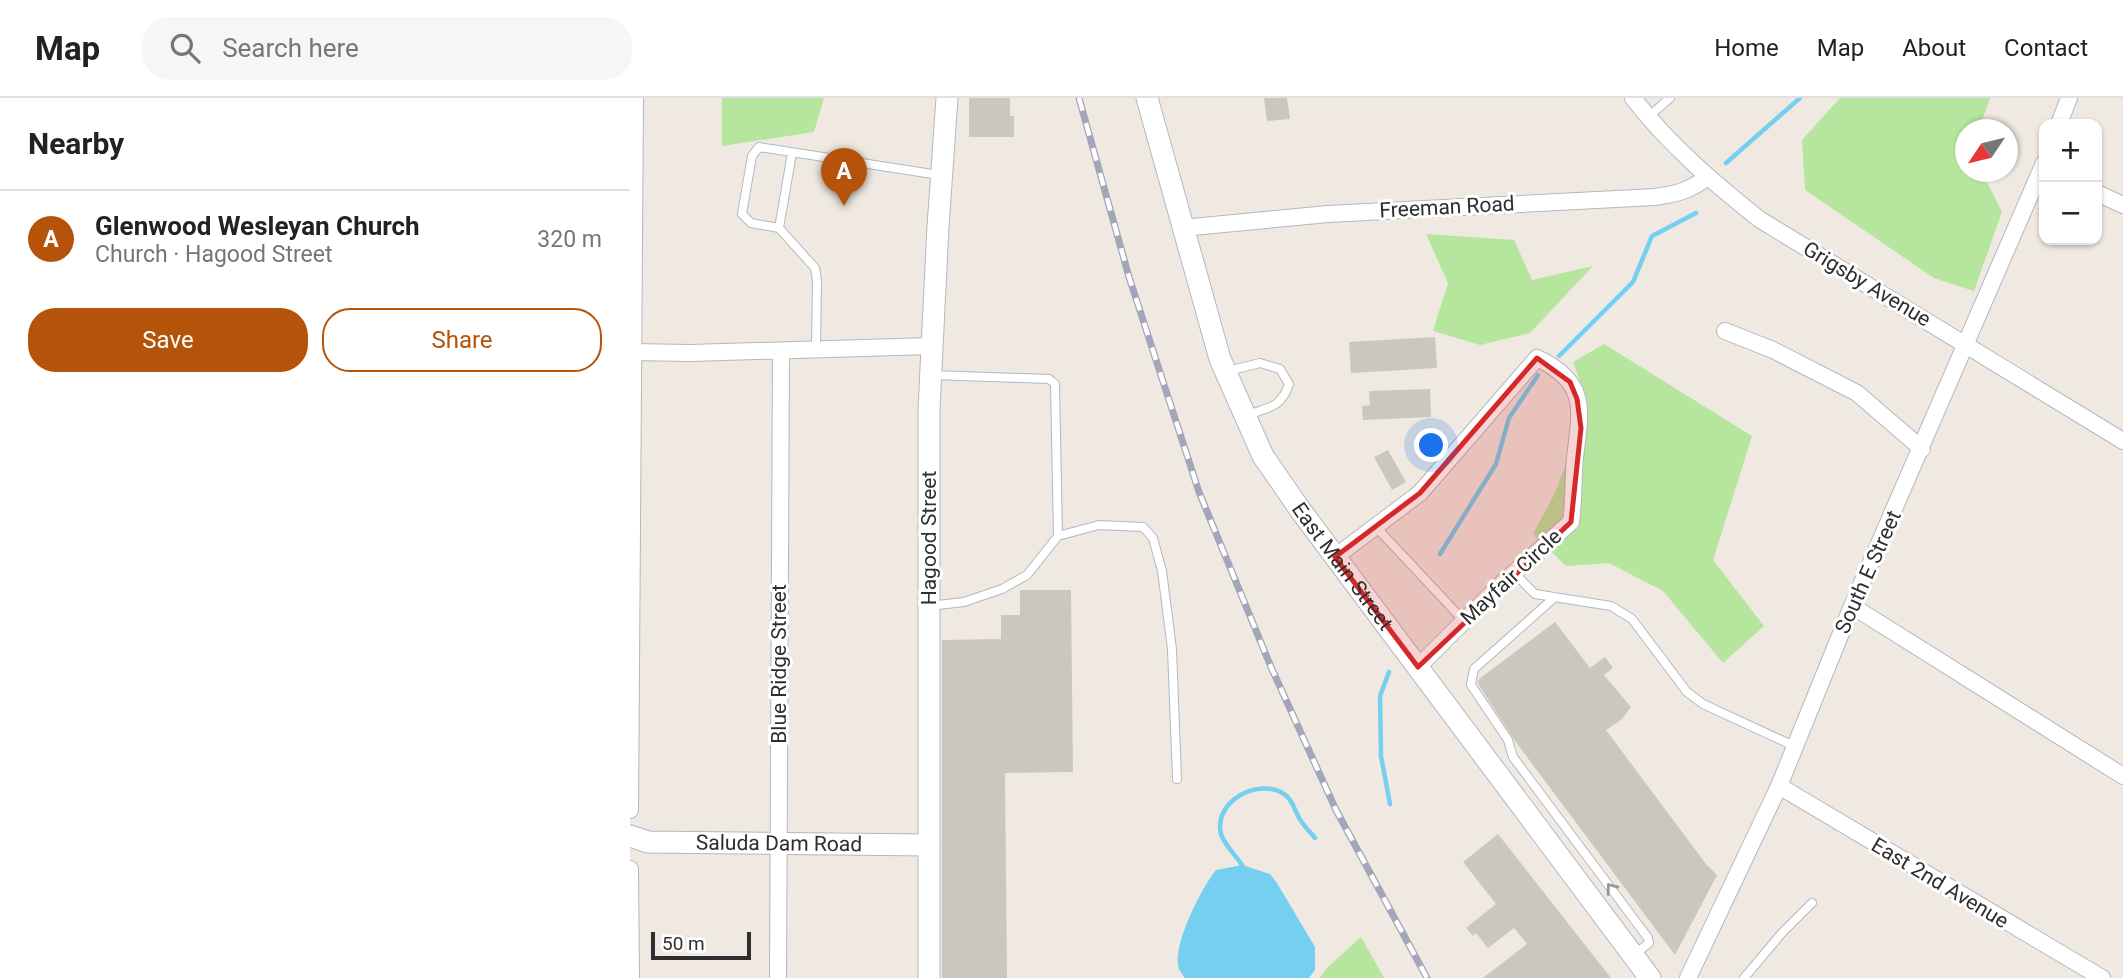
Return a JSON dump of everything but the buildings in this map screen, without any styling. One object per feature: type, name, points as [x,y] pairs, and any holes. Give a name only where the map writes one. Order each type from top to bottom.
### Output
[{"type":"street","name":"Hagood Street","points":[[929,978],[930,375],[947,98]]},
{"type":"street","name":"East Main Street","points":[[1147,98],[1207,318],[1225,371],[1263,456],[1550,845],[1641,950],[1646,977]]},
{"type":"street","name":"Grigsby Avenue","points":[[1633,98],[1674,147],[1759,219],[2123,441]]},
{"type":"street","points":[[2061,119],[2070,98]]},
{"type":"street","points":[[630,810],[633,109]]},
{"type":"street","name":"Freeman Road","points":[[1182,228],[1355,212],[1655,197],[1683,193],[1707,177]]},
{"type":"street","name":"South E Street","points":[[1688,978],[1779,786],[1852,606],[2039,179]]},
{"type":"street","points":[[2102,195],[2123,205]]},
{"type":"street","points":[[1725,331],[1773,349],[1857,393],[1922,449]]},
{"type":"street","points":[[632,352],[931,346]]},
{"type":"street","name":"Blue Ridge Street","points":[[778,978],[781,351]]},
{"type":"street","name":"Mayfair Circle","points":[[1335,557],[1420,493],[1537,358],[1555,367],[1570,382],[1577,399],[1581,428],[1571,522],[1514,573],[1418,667]]},
{"type":"street","points":[[1852,606],[2123,776]]},
{"type":"street","name":"East 2nd Avenue","points":[[1779,786],[2102,978]]},
{"type":"street","name":"Saluda Dam Road","points":[[630,836],[648,842],[929,845]]},
{"type":"street","points":[[630,869],[631,978]]},
{"type":"lane","points":[[1648,117],[1670,98]]},
{"type":"lane","points":[[816,348],[815,268],[779,228],[751,223],[741,214],[752,156],[759,147],[942,176]]},
{"type":"lane","points":[[779,228],[792,152]]},
{"type":"lane","points":[[1225,371],[1260,363],[1280,369],[1289,384],[1285,396],[1272,407],[1244,416]]},
{"type":"lane","points":[[930,375],[1049,379],[1055,384],[1058,536]]},
{"type":"lane","points":[[929,606],[964,601],[1002,589],[1027,575],[1058,536],[1099,525],[1143,527],[1153,538],[1162,571],[1172,649],[1177,779]]},
{"type":"lane","points":[[1375,526],[1464,621]]},
{"type":"lane","points":[[1514,573],[1535,594],[1611,606],[1622,612],[1632,619],[1687,692],[1703,704],[1794,746]]},
{"type":"lane","points":[[1555,597],[1474,669],[1471,685],[1508,740],[1513,757],[1648,938],[1641,950]]},
{"type":"lane","points":[[1550,845],[1569,831]]},
{"type":"lane","points":[[1744,978],[1781,934],[1812,903]]},
{"type":"highlighted area","points":[[1537,358],[1570,382],[1577,399],[1581,428],[1571,522],[1418,667],[1335,557],[1420,493]]},
{"type":"green space","points":[[722,98],[824,98],[814,132],[722,146]]},
{"type":"green space","points":[[1840,98],[1990,98],[1983,119],[1955,119],[1955,182],[1987,182],[2002,212],[1974,291],[1934,278],[1805,190],[1802,140]]},
{"type":"green space","points":[[1426,234],[1514,240],[1532,280],[1593,266],[1530,333],[1480,345],[1433,331],[1448,283]]},
{"type":"green space","points":[[1604,344],[1752,436],[1713,560],[1764,626],[1723,663],[1663,591],[1609,563],[1566,566],[1533,534],[1555,493],[1588,404],[1573,362]]},
{"type":"green space","points":[[1361,937],[1384,978],[1319,978],[1327,968]]},
{"type":"water","points":[[1242,865],[1270,874],[1315,947],[1315,970],[1309,978],[1185,978],[1180,971],[1179,947],[1203,890],[1216,870]]},
{"type":"waterway","points":[[1726,163],[1800,98]]},
{"type":"waterway","points":[[1559,356],[1633,282],[1652,236],[1696,213]]},
{"type":"waterway","points":[[1440,554],[1496,464],[1509,418],[1538,375]]},
{"type":"waterway","points":[[1389,672],[1380,696],[1381,756],[1390,804]]},
{"type":"waterway","points":[[1242,865],[1227,846],[1221,834],[1220,822],[1231,802],[1251,790],[1274,789],[1287,796],[1301,821],[1315,838]]},
{"type":"railway","points":[[1079,98],[1129,277],[1199,492],[1271,667],[1336,810],[1427,978]]},
{"type":"place","name":"Glenwood Wesleyan Church","points":[[844,206]]}]
